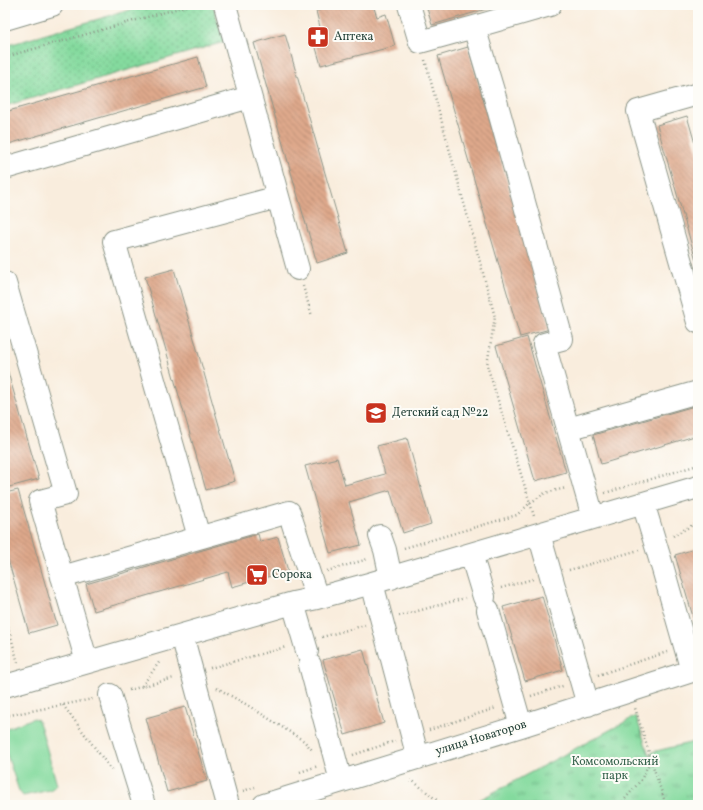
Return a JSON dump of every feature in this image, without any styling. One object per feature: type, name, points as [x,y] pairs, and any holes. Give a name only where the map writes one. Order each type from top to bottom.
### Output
[{"type":"street","points":[[5,19],[52,5]]},
{"type":"street","points":[[225,5],[298,269]]},
{"type":"street","points":[[409,5],[420,42],[550,5]]},
{"type":"street","points":[[474,27],[562,339],[544,344],[590,508]]},
{"type":"street","points":[[698,94],[638,111],[698,322]]},
{"type":"street","points":[[5,168],[250,97]]},
{"type":"street","points":[[199,537],[114,241],[278,197]]},
{"type":"street","points":[[5,283],[66,494],[40,501],[87,662]]},
{"type":"street","points":[[568,429],[698,392]]},
{"type":"street","points":[[14,684],[293,603],[317,598],[539,534],[590,508],[643,503],[698,487]]},
{"type":"street","points":[[643,503],[685,646],[695,670]]},
{"type":"street","points":[[62,577],[289,512],[317,598]]},
{"type":"street","points":[[539,534],[588,705]]},
{"type":"street","points":[[383,545],[381,580],[412,736],[418,758]]},
{"type":"street","points":[[471,554],[521,726]]},
{"type":"street","points":[[293,603],[309,658],[334,768]]},
{"type":"street","points":[[182,635],[227,801]]},
{"type":"street","name":"улица Новаторов","points":[[262,795],[334,768],[418,758],[695,670]]},
{"type":"street","points":[[110,696],[144,805]]},
{"type":"path","points":[[5,57],[190,5]]},
{"type":"path","points":[[420,42],[495,317],[487,365],[539,534]]},
{"type":"path","points":[[298,269],[312,316]]},
{"type":"path","points":[[309,576],[383,545],[517,515],[545,492],[577,486],[590,508],[698,465]]},
{"type":"path","points":[[656,546],[698,522]]},
{"type":"path","points":[[5,615],[14,684]]},
{"type":"path","points":[[297,773],[334,768],[412,736],[685,646]]},
{"type":"path","points":[[622,667],[666,805]]},
{"type":"path","points":[[192,673],[249,706],[304,741],[334,768]]},
{"type":"path","points":[[5,716],[110,696]]},
{"type":"path","points":[[64,705],[114,774]]},
{"type":"path","points":[[620,805],[640,780],[651,759]]},
{"type":"path","points":[[200,805],[262,795]]},
{"type":"green space","points":[[147,5],[213,5],[224,42],[5,106],[5,46]]},
{"type":"green space","name":"Комсомольский парк","points":[[636,716],[651,758],[652,752],[698,741],[698,805],[470,805]]},
{"type":"green space","points":[[34,718],[38,720],[41,728],[57,785],[50,790],[23,796],[19,791],[5,749],[5,729]]},
{"type":"building","points":[[339,5],[373,5],[377,17],[386,14],[395,46],[321,65],[312,34],[321,31],[316,11]]},
{"type":"building","points":[[426,5],[500,5],[432,25]]},
{"type":"building","points":[[285,34],[348,253],[317,263],[254,43]]},
{"type":"building","points":[[468,47],[550,329],[520,337],[438,56]]},
{"type":"building","points":[[198,57],[206,87],[5,145],[5,112]]},
{"type":"building","points":[[687,116],[698,154],[698,267],[657,125]]},
{"type":"building","points":[[174,269],[235,481],[206,490],[145,277]]},
{"type":"building","points":[[527,337],[566,472],[535,481],[496,346]]},
{"type":"building","points":[[5,362],[39,479],[9,487],[5,473]]},
{"type":"building","points":[[698,405],[698,435],[601,464],[593,435]]},
{"type":"building","points":[[407,438],[431,524],[403,533],[390,490],[349,502],[361,545],[330,553],[305,466],[337,458],[345,485],[385,474],[377,446]]},
{"type":"building","points":[[18,490],[57,625],[29,633],[5,549],[5,493]]},
{"type":"building","points":[[258,534],[260,542],[278,537],[288,571],[232,587],[228,572],[94,611],[86,584]]},
{"type":"building","points":[[698,548],[698,627],[696,627],[675,555]]},
{"type":"building","points":[[542,596],[563,670],[525,681],[503,607]]},
{"type":"building","points":[[363,649],[384,723],[345,735],[323,660]]},
{"type":"building","points":[[185,707],[207,781],[167,792],[146,718]]},
{"type":"place","name":"Аптека","points":[[318,37]]},
{"type":"place","name":"Детский сад №22","points":[[376,413]]},
{"type":"place","name":"Сорока","points":[[257,575]]}]
